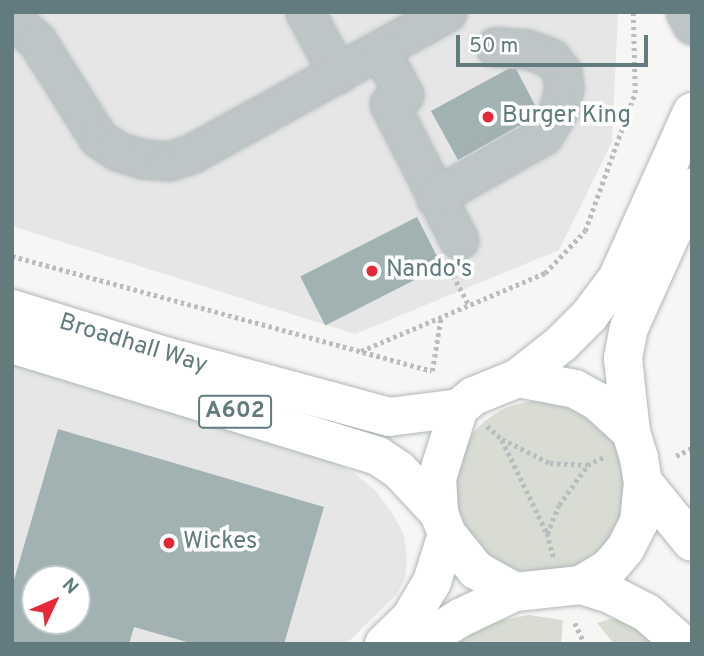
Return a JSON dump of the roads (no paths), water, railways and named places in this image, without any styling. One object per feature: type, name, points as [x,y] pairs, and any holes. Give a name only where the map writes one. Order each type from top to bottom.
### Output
[{"type":"main road","points":[[384,644],[410,619],[432,582],[443,524],[437,478],[473,417],[474,396],[518,378],[570,335],[617,279],[692,112]]},
{"type":"main road","points":[[623,442],[623,358],[629,328],[692,188]]},
{"type":"main road","name":"Broadhall Way","points":[[12,309],[164,356],[389,417],[473,417]]},
{"type":"main road","name":"Broadhall Way","points":[[12,344],[379,456],[399,470],[476,570],[515,592]]},
{"type":"main road","points":[[518,378],[575,389],[610,410],[643,482],[692,542]]},
{"type":"main road","points":[[419,644],[460,618],[515,592],[568,576],[609,568],[625,549],[639,522],[643,482]]},
{"type":"main road","points":[[568,576],[647,613],[682,644]]},
{"type":"lane","points":[[305,12],[338,74]]},
{"type":"lane","points":[[12,19],[37,41],[98,138],[117,151],[144,159],[169,161],[191,154],[447,12]]},
{"type":"lane","points":[[685,12],[692,24]]},
{"type":"lane","points":[[435,197],[544,135],[559,109],[564,87],[562,72],[551,58],[527,49],[495,47]]},
{"type":"lane","points":[[380,50],[404,95],[389,104],[459,240]]},
{"type":"place","name":"Burger King","points":[[488,117]]},
{"type":"place","name":"Nando's","points":[[372,271]]},
{"type":"place","name":"Wickes","points":[[169,543]]}]
